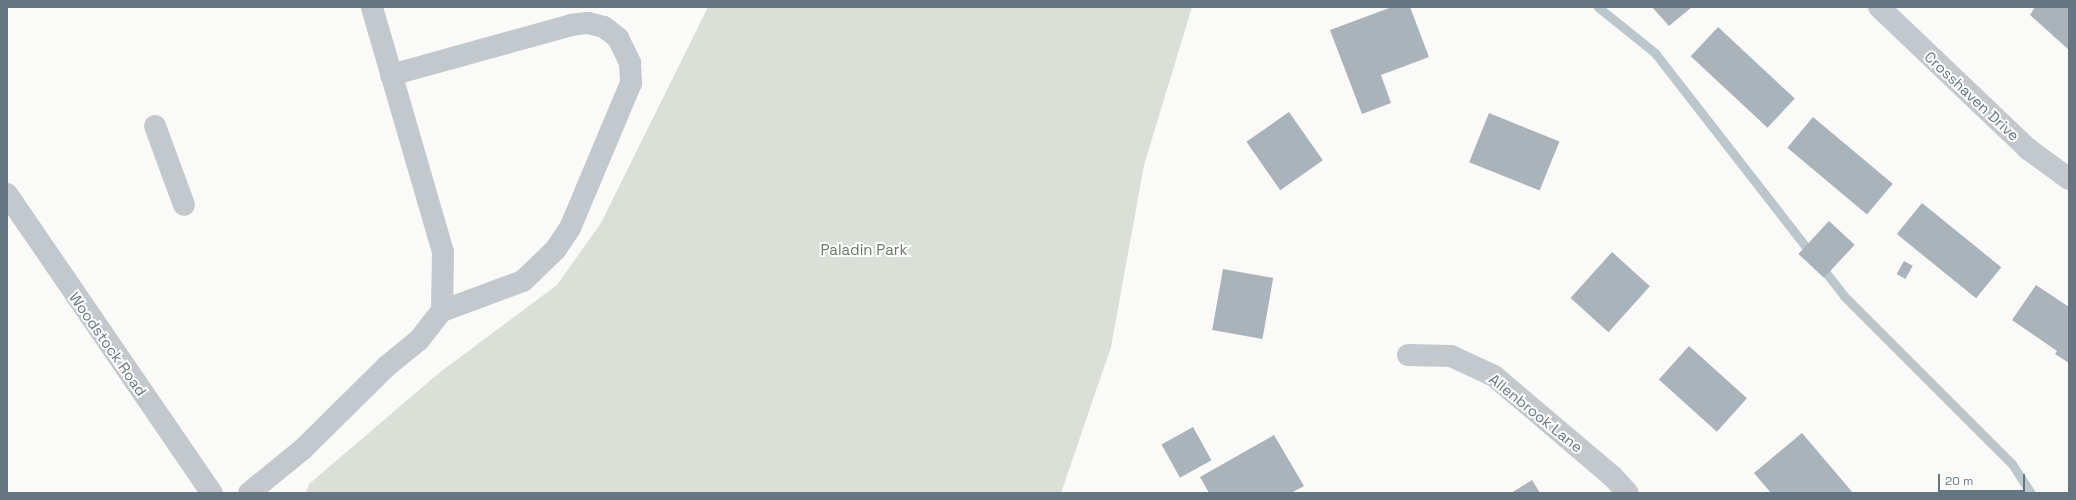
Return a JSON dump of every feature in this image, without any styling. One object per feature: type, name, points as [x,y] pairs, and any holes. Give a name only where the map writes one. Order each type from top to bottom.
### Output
[{"type":"street","points":[[372,7],[443,252],[442,311]]},
{"type":"street","name":"Crosshaven Drive","points":[[1879,7],[2028,149],[2069,179]]},
{"type":"street","points":[[249,493],[303,449],[387,366],[419,340],[442,311],[523,281],[556,249],[570,228],[631,83],[630,63],[618,38],[604,27],[588,23],[571,24],[391,75]]},
{"type":"street","points":[[155,126],[184,205]]},
{"type":"street","name":"Woodstock Road","points":[[7,194],[212,493]]},
{"type":"street","name":"Allenbrook Lane","points":[[1408,355],[1451,356],[1494,376],[1612,476],[1628,493]]},
{"type":"green space","name":"Paladin Park","points":[[708,7],[1192,7],[1144,165],[1111,347],[1061,493],[306,493],[309,484],[439,373],[557,285],[601,223]]},
{"type":"building","points":[[1392,7],[1410,7],[1429,57],[1381,75],[1391,103],[1362,114],[1330,30]]},
{"type":"building","points":[[1652,7],[1692,7],[1669,26]]},
{"type":"building","points":[[2035,7],[2069,7],[2069,50],[2030,15]]},
{"type":"building","points":[[1718,27],[1795,99],[1768,128],[1691,56]]},
{"type":"building","points":[[1289,112],[1323,160],[1280,190],[1246,142]]},
{"type":"building","points":[[1489,113],[1559,141],[1540,191],[1469,162]]},
{"type":"building","points":[[1813,117],[1893,184],[1867,214],[1787,148]]},
{"type":"building","points":[[1922,203],[2001,267],[1976,298],[1897,234]]},
{"type":"building","points":[[1829,221],[1855,245],[1824,278],[1798,254]]},
{"type":"building","points":[[1612,252],[1650,286],[1608,332],[1571,298]]},
{"type":"building","points":[[1904,261],[1913,266],[1905,279],[1897,274]]},
{"type":"building","points":[[1223,269],[1273,278],[1262,339],[1212,330]]},
{"type":"building","points":[[2036,285],[2069,307],[2069,363],[2055,354],[2057,351],[2012,320]]},
{"type":"building","points":[[1689,346],[1747,398],[1717,432],[1659,379]]},
{"type":"building","points":[[1193,427],[1211,460],[1180,478],[1162,444]]},
{"type":"building","points":[[1802,433],[1853,493],[1771,493],[1754,473]]},
{"type":"building","points":[[1274,435],[1304,486],[1291,493],[1209,493],[1200,477]]},
{"type":"building","points":[[1532,480],[1540,493],[1511,493]]},
{"type":"waterway","points":[[1598,7],[1655,53],[1844,296],[2012,464],[2031,493]]}]
